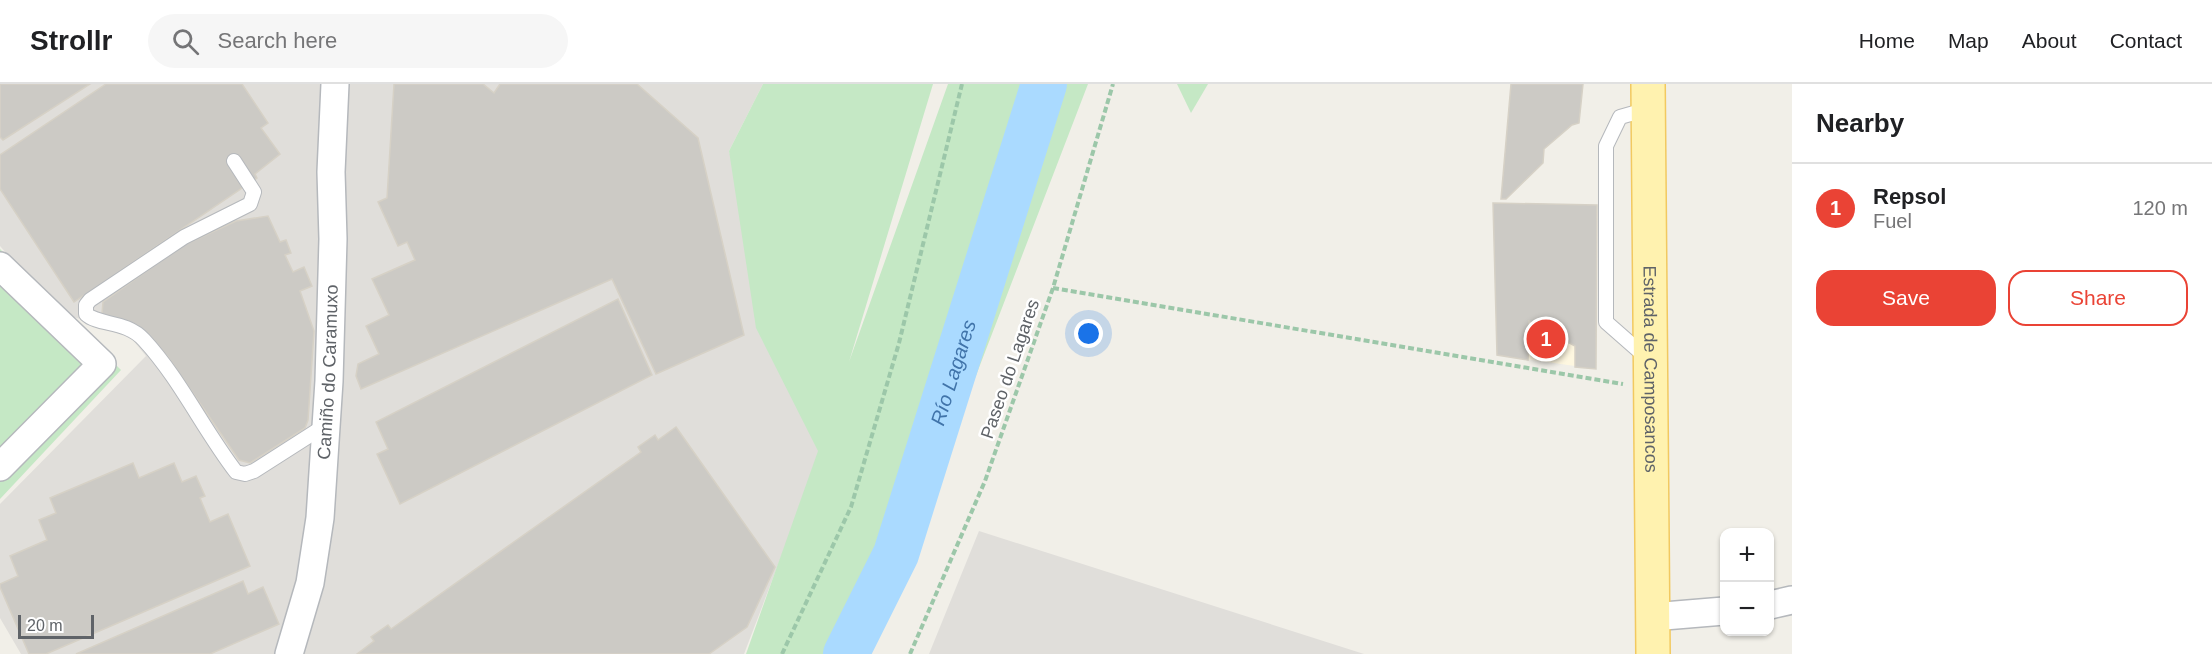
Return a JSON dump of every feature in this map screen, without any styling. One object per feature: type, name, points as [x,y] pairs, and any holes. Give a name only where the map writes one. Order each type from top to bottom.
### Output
[{"type":"main road","name":"Estrada de Camposancos","points":[[1648,96],[1653,654]]},
{"type":"street","name":"Camiño do Caramuxo","points":[[289,654],[310,582],[320,518],[333,239],[331,172],[335,84]]},
{"type":"street","points":[[0,266],[102,364],[0,467]]},
{"type":"street","points":[[1774,604],[1792,600]]},
{"type":"street","points":[[1652,617],[1720,611]]},
{"type":"lane","points":[[1648,96],[1620,117],[1606,146],[1606,322],[1649,374]]},
{"type":"lane","points":[[234,161],[254,192],[250,204],[184,237],[90,300],[85,311],[91,318],[119,324],[143,339],[169,372],[236,472],[245,474],[254,471],[326,425]]},
{"type":"path","points":[[782,654],[851,507],[899,343],[962,84]]},
{"type":"path","name":"Paseo do Lagares","points":[[910,654],[985,482],[1053,288],[1113,84]]},
{"type":"path","points":[[1053,288],[1649,374]]},
{"type":"shaded area","points":[[0,84],[763,84],[729,151],[820,455],[744,654],[21,654],[0,618],[0,504],[146,356],[127,333],[60,313],[0,246]]},
{"type":"shaded area","points":[[1495,305],[1597,322],[1596,369],[1497,355]]},
{"type":"shaded area","points":[[979,531],[1364,654],[929,654]]},
{"type":"green space","points":[[763,84],[933,84],[849,362],[948,84],[1088,84],[869,654],[746,654],[818,451],[756,328],[729,151]]},
{"type":"green space","points":[[1177,84],[1208,84],[1191,113]]},
{"type":"green space","points":[[0,249],[121,370],[0,499]]},
{"type":"building","points":[[0,84],[90,84],[3,140],[0,137]]},
{"type":"building","points":[[106,84],[242,84],[268,123],[261,128],[280,154],[255,174],[257,178],[74,302],[0,189],[0,155]]},
{"type":"building","points":[[394,84],[483,84],[494,93],[500,84],[637,84],[698,138],[744,335],[656,374],[612,279],[361,389],[356,376],[358,364],[379,354],[366,326],[389,315],[372,279],[415,260],[407,242],[398,246],[378,202],[387,198]]},
{"type":"building","points":[[1511,84],[1583,84],[1579,123],[1572,125],[1544,149],[1543,163],[1506,199],[1501,199]]},
{"type":"building","points":[[1493,203],[1597,205],[1596,369],[1575,367],[1575,346],[1529,321],[1528,360],[1497,355]]},
{"type":"building","points":[[268,216],[280,242],[286,240],[291,253],[285,255],[293,272],[304,267],[312,286],[300,291],[314,331],[308,420],[305,428],[250,463],[239,460],[168,357],[137,325],[102,314],[103,302],[182,246],[236,221]]},
{"type":"building","points":[[618,299],[652,375],[400,504],[377,454],[388,449],[376,422]]},
{"type":"building","points":[[676,427],[775,567],[747,627],[709,654],[357,654],[374,641],[371,637],[388,625],[391,629],[641,452],[638,447],[655,435],[658,440]]},
{"type":"building","points":[[133,463],[139,478],[174,463],[182,482],[196,476],[205,496],[200,498],[210,522],[228,514],[250,566],[46,654],[29,654],[0,587],[0,584],[18,576],[10,556],[47,540],[39,520],[56,513],[50,498]]},
{"type":"building","points":[[243,581],[248,594],[263,587],[279,624],[210,654],[76,654]]},
{"type":"waterway","name":"Río Lagares","points":[[846,654],[896,554],[1044,84]]},
{"type":"place","name":"Repsol","points":[[1546,339]]}]
